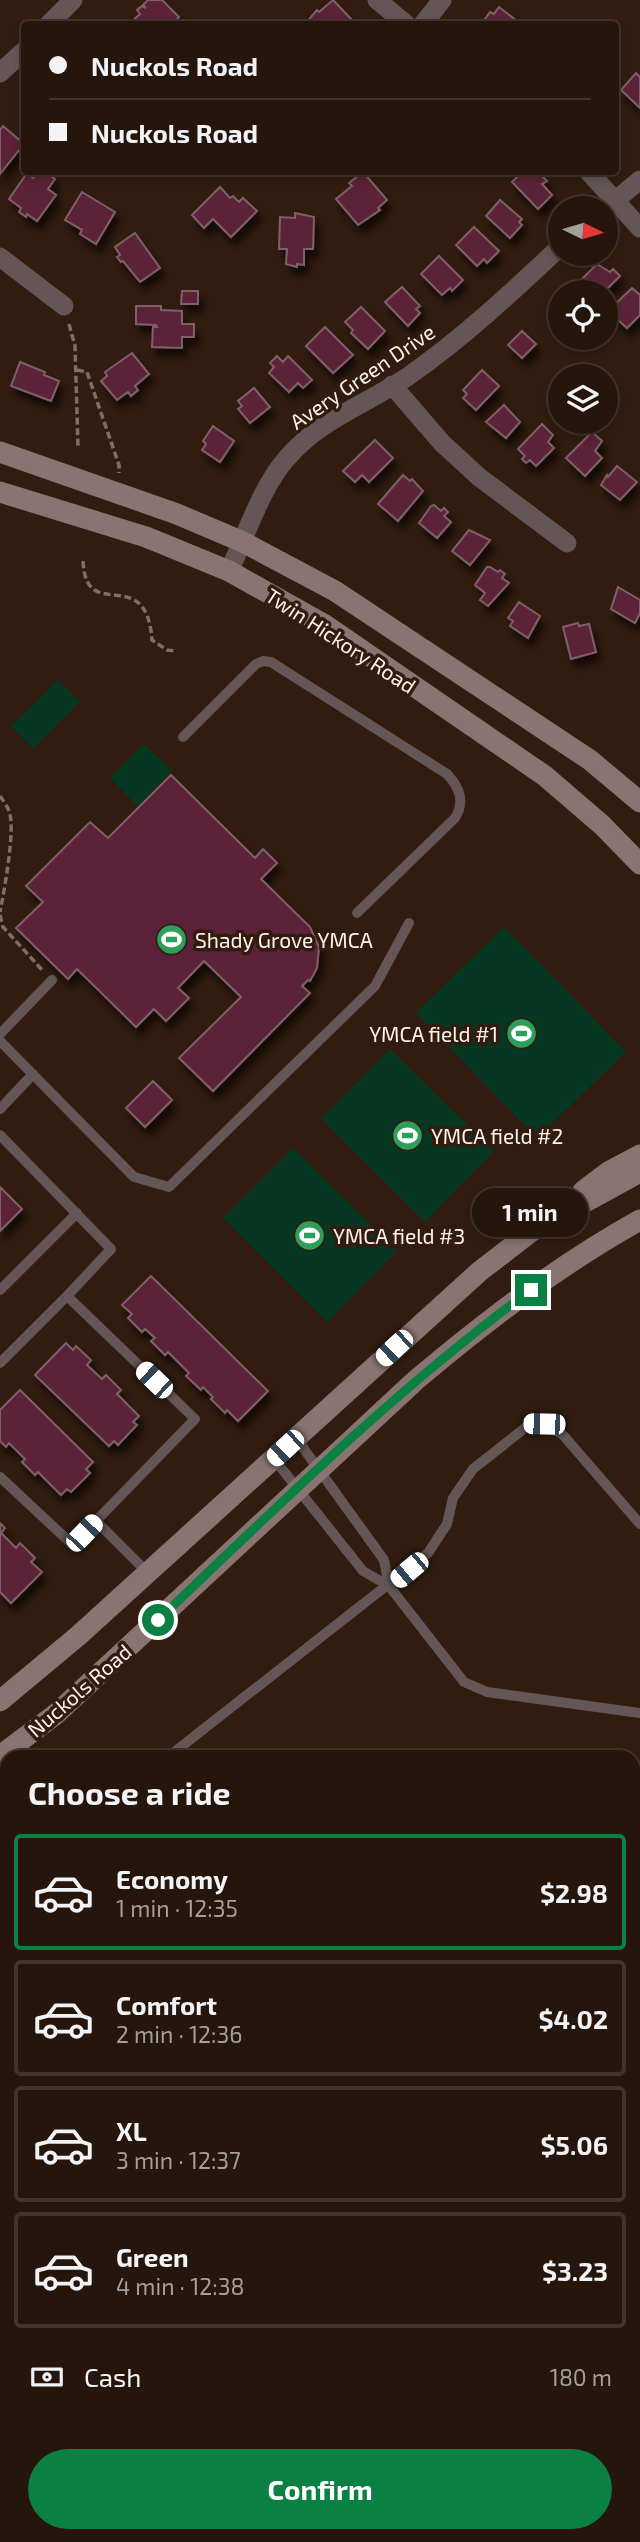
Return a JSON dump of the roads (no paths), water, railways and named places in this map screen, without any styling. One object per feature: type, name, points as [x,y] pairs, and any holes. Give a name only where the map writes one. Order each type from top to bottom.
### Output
[{"type":"main road","name":"Twin Hickory Road","points":[[0,452],[177,514],[243,542],[335,590],[590,760],[640,802]]},
{"type":"main road","name":"Twin Hickory Road","points":[[0,492],[146,537],[229,571],[325,625],[545,775],[602,825],[640,864]]},
{"type":"main road","points":[[533,1231],[608,1172],[640,1155]]},
{"type":"main road","name":"Nuckols Road","points":[[0,1701],[78,1636],[450,1297],[533,1231],[640,1172]]},
{"type":"main road","name":"Nuckols Road","points":[[8,1750],[56,1714],[415,1380],[477,1329],[549,1277],[640,1220]]},
{"type":"street","points":[[52,21],[73,0]]},
{"type":"street","points":[[377,0],[402,21]]},
{"type":"street","points":[[425,21],[442,0]]},
{"type":"street","points":[[0,73],[21,54]]},
{"type":"street","points":[[591,175],[605,196]]},
{"type":"street","points":[[618,198],[640,180]]},
{"type":"street","points":[[618,210],[640,228]]},
{"type":"street","points":[[0,257],[64,306]]},
{"type":"street","name":"Avery Green Drive","points":[[229,571],[258,504],[286,458],[317,430],[434,357],[488,313],[548,258]]},
{"type":"street","points":[[392,385],[442,443],[479,477],[567,543]]},
{"type":"lane","points":[[183,737],[256,664],[271,662],[447,774],[459,790],[461,809],[455,818],[357,913]]},
{"type":"lane","points":[[0,1041],[134,1177],[169,1187],[375,986],[409,923]]},
{"type":"lane","points":[[0,1034],[51,980]]},
{"type":"lane","points":[[0,1109],[33,1074]]},
{"type":"lane","points":[[0,1135],[111,1249],[0,1363]]},
{"type":"lane","points":[[0,1290],[77,1213]]},
{"type":"lane","points":[[0,1477],[73,1545],[195,1419],[67,1296]]},
{"type":"lane","points":[[177,1750],[428,1553],[447,1524],[453,1498],[472,1469],[530,1424],[544,1424],[564,1435],[640,1524]]},
{"type":"lane","points":[[296,1438],[384,1560],[389,1586]]},
{"type":"lane","points":[[274,1459],[363,1571],[389,1586],[464,1682],[487,1692],[640,1713]]},
{"type":"lane","points":[[96,1521],[148,1573]]},
{"type":"place","name":"Shady Grove YMCA","points":[[172,939]]},
{"type":"place","name":"YMCA field #1","points":[[521,1033]]},
{"type":"place","name":"YMCA field #2","points":[[408,1135]]},
{"type":"place","name":"YMCA field #3","points":[[310,1235]]}]
